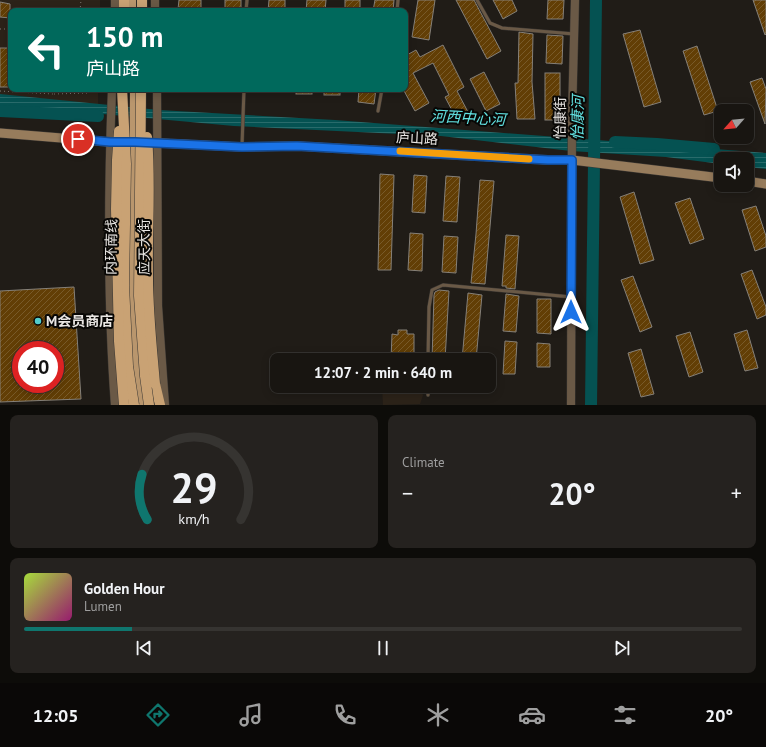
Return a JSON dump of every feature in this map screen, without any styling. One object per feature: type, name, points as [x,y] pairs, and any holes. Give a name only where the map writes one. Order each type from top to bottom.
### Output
[{"type":"highway","points":[[122,92],[117,160],[116,209],[119,341],[124,405]]},
{"type":"highway","name":"内环南线","points":[[122,92],[126,164],[124,286],[128,366],[134,405]]},
{"type":"highway","points":[[142,92],[149,158],[149,325],[155,384],[160,405]]},
{"type":"highway","name":"内环南线","points":[[142,92],[139,296],[145,376],[149,405]]},
{"type":"main road","name":"应天大街","points":[[130,92],[133,297],[138,374],[143,405]]},
{"type":"main road","name":"应天大街","points":[[135,92],[132,142],[130,297],[135,375],[139,405]]},
{"type":"main road","name":"庐山路","points":[[0,133],[110,142],[297,146],[548,160],[574,160],[714,177]]},
{"type":"main road","points":[[754,182],[766,184]]},
{"type":"street","name":"怡康街","points":[[570,405],[574,160],[572,150],[572,116],[575,0]]},
{"type":"street","points":[[112,92],[110,142],[110,291],[111,357],[115,405]]},
{"type":"street","name":"应天大街","points":[[157,92],[158,306],[165,405]]},
{"type":"lane","points":[[477,0],[490,23],[502,28],[574,34]]},
{"type":"lane","points":[[242,145],[244,92]]},
{"type":"lane","points":[[378,111],[381,92]]},
{"type":"lane","points":[[428,353],[429,307],[432,290],[443,285],[571,297]]},
{"type":"path","points":[[18,92],[53,94],[88,93]]},
{"type":"shaded area","points":[[0,0],[100,0],[100,8],[8,8],[8,92],[98,92],[98,111],[0,100]]},
{"type":"shaded area","points":[[382,393],[422,393],[423,395],[420,404],[383,405]]},
{"type":"water","points":[[0,94],[159,110],[335,120],[753,152],[714,152],[714,163],[666,157],[571,151],[441,136],[234,126],[92,113],[0,108]]},
{"type":"water","points":[[754,152],[766,153],[766,169],[754,168]]},
{"type":"building","points":[[179,0],[201,0],[201,8],[178,8]]},
{"type":"building","points":[[225,0],[241,0],[241,8],[225,8]]},
{"type":"building","points":[[269,0],[285,0],[285,8],[268,8]]},
{"type":"building","points":[[307,0],[326,0],[325,8],[306,8]]},
{"type":"building","points":[[345,0],[360,0],[360,8],[345,8]]},
{"type":"building","points":[[375,0],[394,0],[393,8],[374,8]]},
{"type":"building","points":[[418,0],[435,0],[429,40],[412,37]]},
{"type":"building","points":[[456,0],[474,0],[501,51],[487,59]]},
{"type":"building","points":[[493,0],[512,0],[517,11],[503,19]]},
{"type":"building","points":[[548,0],[564,0],[563,19],[547,19]]},
{"type":"building","points":[[753,0],[766,0],[765,35]]},
{"type":"building","points":[[0,2],[10,4],[10,8],[8,8],[8,18],[0,17]]},
{"type":"building","points":[[640,30],[661,102],[644,107],[623,34]]},
{"type":"building","points":[[519,32],[533,34],[532,82],[535,119],[517,119],[515,83],[518,83]]},
{"type":"building","points":[[547,35],[563,36],[562,64],[546,63]]},
{"type":"building","points":[[443,45],[464,87],[457,91],[468,112],[456,118],[445,97],[449,95],[433,63],[413,73],[429,103],[415,111],[405,92],[408,92],[408,54],[416,50],[420,57]]},
{"type":"building","points":[[697,46],[716,104],[714,104],[714,112],[704,115],[683,51]]},
{"type":"building","points":[[0,48],[8,48],[8,87],[0,87]]},
{"type":"building","points":[[484,72],[500,104],[486,111],[470,79]]},
{"type":"building","points":[[545,73],[560,73],[560,120],[545,120]]},
{"type":"building","points":[[762,78],[766,89],[765,124],[750,82]]},
{"type":"building","points":[[296,92],[312,92],[312,94],[296,94]]},
{"type":"building","points":[[324,92],[340,92],[340,95],[324,95]]},
{"type":"building","points":[[359,92],[376,92],[374,104],[358,102]]},
{"type":"building","points":[[380,174],[394,175],[391,270],[378,270]]},
{"type":"building","points":[[414,175],[427,176],[425,213],[412,212]]},
{"type":"building","points":[[446,176],[460,177],[457,222],[443,221]]},
{"type":"building","points":[[480,180],[494,181],[485,284],[471,283]]},
{"type":"building","points":[[634,192],[654,260],[640,264],[620,197]]},
{"type":"building","points":[[690,198],[704,239],[690,244],[675,203]]},
{"type":"building","points":[[756,206],[766,236],[766,247],[755,251],[742,210]]},
{"type":"building","points":[[410,233],[423,234],[422,271],[408,270]]},
{"type":"building","points":[[506,235],[519,236],[515,289],[502,286]]},
{"type":"building","points":[[444,236],[458,237],[456,273],[442,272]]},
{"type":"building","points":[[752,270],[766,307],[766,315],[757,319],[741,274]]},
{"type":"building","points":[[633,276],[652,327],[640,332],[621,280]]},
{"type":"building","name":"M会员商店","points":[[74,287],[81,399],[0,402],[0,291]]},
{"type":"building","points":[[439,290],[449,291],[445,353],[432,353],[435,292]]},
{"type":"building","points":[[468,293],[482,295],[477,353],[463,353]]},
{"type":"building","points":[[506,294],[519,296],[516,332],[503,331]]},
{"type":"building","points":[[537,299],[551,299],[551,334],[537,333]]},
{"type":"building","points":[[398,330],[407,330],[407,334],[414,334],[414,353],[391,353],[392,334],[398,335]]},
{"type":"building","points":[[747,330],[758,368],[745,371],[734,334]]},
{"type":"building","points":[[690,332],[703,372],[689,377],[676,336]]},
{"type":"building","points":[[505,341],[517,342],[515,374],[503,374]]},
{"type":"building","points":[[537,343],[550,344],[550,367],[537,367]]},
{"type":"building","points":[[641,349],[654,394],[641,397],[628,353]]},
{"type":"waterway","name":"怡康河","points":[[591,405],[596,0]]},
{"type":"waterway","name":"河西中心河","points":[[0,111],[98,116]]},
{"type":"waterway","name":"河西中心河","points":[[615,142],[714,149]]},
{"type":"slow traffic","points":[[400,151],[529,159]]},
{"type":"place","name":"M会员商店","points":[[38,321]]},
{"type":"route","points":[[78,139],[110,142],[242,147],[297,146],[548,160],[572,160],[571,312]]}]
